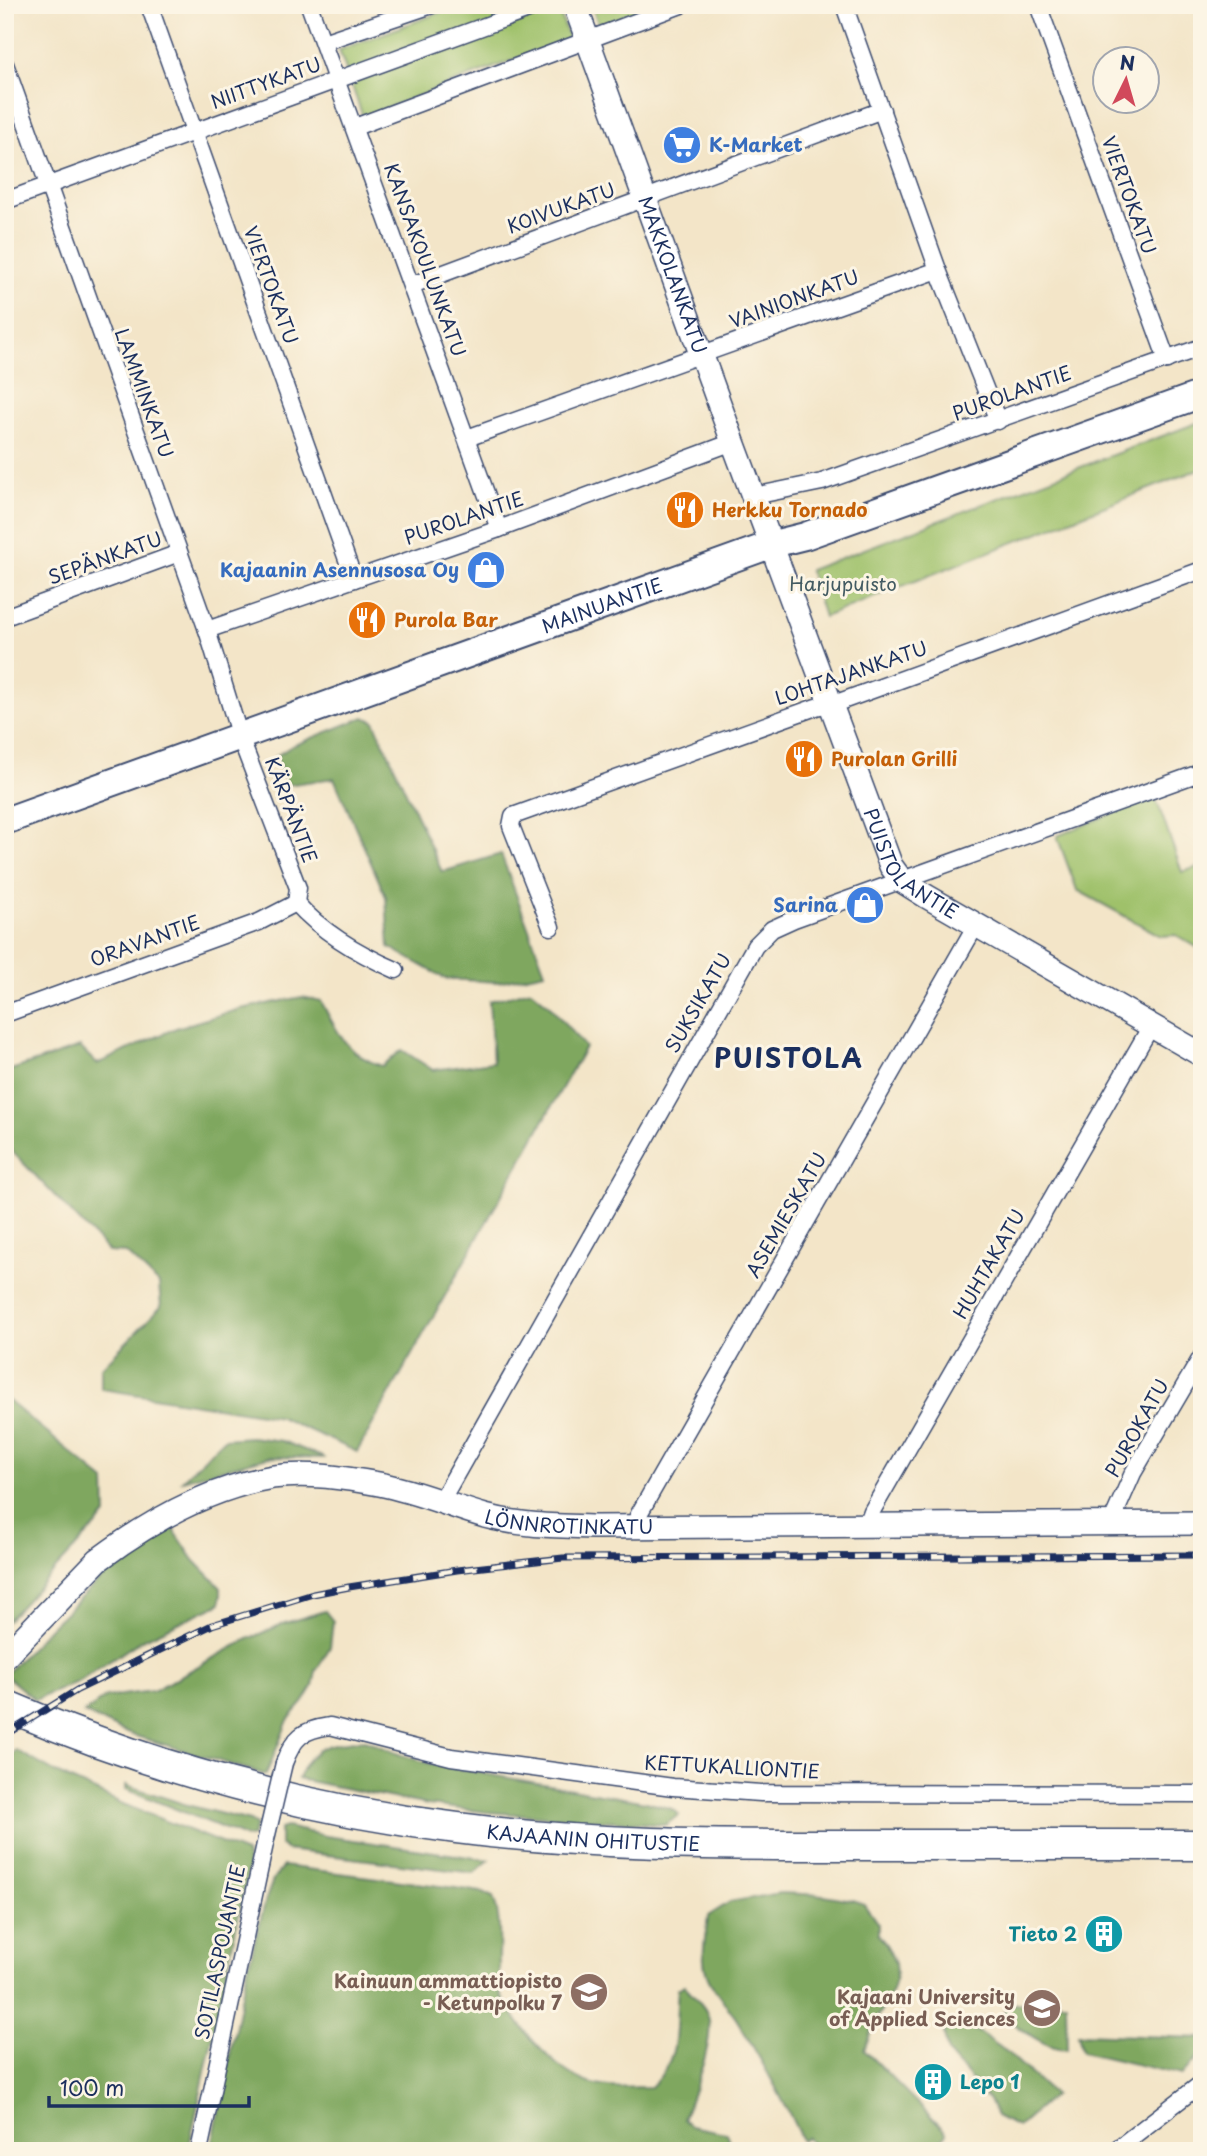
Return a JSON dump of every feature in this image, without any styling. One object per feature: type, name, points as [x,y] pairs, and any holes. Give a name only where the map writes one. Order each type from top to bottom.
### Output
[{"type":"highway","name":"KAJAANIN OHITUSTIE","points":[[5,1706],[103,1744],[209,1778],[330,1807],[455,1828],[607,1842],[694,1845],[1202,1845]]},
{"type":"main road","name":"MAINUANTIE","points":[[5,821],[773,544],[805,536],[1202,394]]},
{"type":"street","name":"VIERTOKATU","points":[[149,5],[354,579]]},
{"type":"street","name":"KANSAKOULUNKATU","points":[[309,5],[499,529]]},
{"type":"street","points":[[323,42],[432,5]]},
{"type":"street","name":"NIITTYKATU","points":[[5,201],[541,5]]},
{"type":"street","name":"MAKKOLANKATU","points":[[575,5],[644,200],[773,544]]},
{"type":"street","points":[[355,127],[681,5]]},
{"type":"street","points":[[844,5],[938,270],[998,421]]},
{"type":"street","name":"VIERTOKATU","points":[[1038,5],[1167,360]]},
{"type":"street","name":"LAMMINKATU","points":[[5,64],[207,630],[240,737]]},
{"type":"street","name":"KOIVUKATU","points":[[412,285],[882,110]]},
{"type":"street","name":"VAINIONKATU","points":[[467,439],[938,270]]},
{"type":"street","name":"PUROLANTIE","points":[[754,496],[822,482],[1202,347]]},
{"type":"street","name":"PUROLANTIE","points":[[207,630],[499,529],[733,442]]},
{"type":"street","name":"PUISTOLANTIE","points":[[773,544],[884,853],[902,881],[1202,1055]]},
{"type":"street","name":"SEPÄNKATU","points":[[5,617],[179,553]]},
{"type":"street","name":"LOHTAJANKATU","points":[[551,927],[511,826],[513,816],[1202,570]]},
{"type":"street","name":"KÄRPÄNTIE","points":[[240,737],[298,888],[296,902]]},
{"type":"street","name":"SUKSIKATU","points":[[441,1501],[755,946],[772,929],[1202,772]]},
{"type":"street","points":[[296,902],[326,930],[366,957],[396,970]]},
{"type":"street","name":"ORAVANTIE","points":[[5,1013],[260,922],[296,902]]},
{"type":"street","name":"ASEMIESKATU","points":[[634,1526],[976,925]]},
{"type":"street","name":"HUHTAKATU","points":[[867,1525],[872,1511],[1151,1026]]},
{"type":"street","name":"PUROKATU","points":[[1111,1523],[1133,1473],[1202,1356]]},
{"type":"street","name":"LÖNNROTINKATU","points":[[5,1657],[98,1560],[115,1548],[177,1508],[238,1485],[275,1477],[314,1475],[378,1484],[486,1516],[527,1524],[634,1526],[1202,1522]]},
{"type":"street","name":"KETTUKALLIONTIE","points":[[284,1763],[291,1745],[299,1736],[312,1728],[330,1726],[451,1757],[673,1787],[761,1793],[1202,1794]]},
{"type":"street","name":"SOTILASPOJANTIE","points":[[199,2151],[284,1763]]},
{"type":"street","points":[[1114,2151],[1202,2083]]},
{"type":"green space","points":[[460,5],[557,5],[569,39],[363,117],[339,50]]},
{"type":"green space","points":[[591,5],[661,5],[600,28]]},
{"type":"green space","name":"Harjupuisto","points":[[1202,421],[1202,468],[824,617],[809,570]]},
{"type":"green space","points":[[364,717],[374,721],[442,872],[501,854],[545,972],[498,982],[446,979],[389,947],[386,897],[334,778],[287,785],[276,756],[292,746]]},
{"type":"green space","points":[[1155,796],[1182,872],[1202,866],[1202,950],[1176,935],[1161,936],[1077,890],[1057,836]]},
{"type":"green space","points":[[531,990],[550,1006],[585,1047],[357,1452],[280,1417],[101,1389],[101,1368],[161,1307],[159,1284],[126,1253],[109,1252],[5,1144],[5,1072],[80,1047],[97,1064],[176,1028],[240,1009],[302,997],[321,1001],[344,1041],[360,1056],[382,1066],[402,1050],[433,1070],[493,1062],[489,1001]]},
{"type":"green space","points":[[5,1398],[105,1481],[106,1515],[5,1623]]},
{"type":"green space","points":[[251,1437],[282,1441],[325,1458],[268,1457],[182,1480],[224,1439]]},
{"type":"green space","points":[[172,1527],[194,1560],[221,1588],[221,1603],[142,1640],[79,1681],[35,1700],[5,1675],[50,1627],[119,1561]]},
{"type":"green space","points":[[325,1611],[333,1621],[330,1647],[316,1671],[313,1687],[288,1720],[266,1775],[129,1734],[84,1713],[106,1697],[153,1691],[248,1639],[285,1623]]},
{"type":"green space","points":[[365,1740],[435,1765],[646,1802],[672,1809],[679,1815],[665,1825],[486,1812],[428,1805],[298,1779],[309,1758],[316,1752],[332,1745]]},
{"type":"green space","points":[[16,1750],[58,1774],[123,1804],[246,1853],[249,1867],[188,2151],[5,2151],[5,1765]]},
{"type":"green space","points":[[126,1785],[187,1805],[250,1821],[256,1825],[252,1837],[245,1837],[126,1789]]},
{"type":"green space","points":[[286,1827],[326,1836],[489,1860],[474,1873],[286,1850],[280,1844],[280,1829]]},
{"type":"green space","points":[[283,1866],[456,1888],[493,1897],[497,1908],[499,1982],[503,1998],[529,2035],[550,2058],[575,2077],[589,2083],[614,2087],[651,2087],[668,2064],[673,2052],[678,1989],[684,1985],[706,2011],[709,2034],[703,2065],[683,2119],[690,2126],[727,2133],[733,2151],[211,2151],[245,1979],[266,1899],[273,1880]]},
{"type":"green space","points":[[780,1893],[824,1895],[852,1900],[864,1904],[878,1924],[878,1934],[895,1963],[896,1976],[892,1991],[873,2026],[864,2050],[947,2133],[933,2151],[817,2151],[807,2137],[802,2140],[755,2049],[709,1980],[704,1961],[708,1916],[730,1902]]},
{"type":"green space","points":[[1066,2002],[1067,2050],[1041,2042],[1003,2015],[1008,2004]]},
{"type":"green space","points":[[946,2020],[967,2024],[1007,2052],[1054,2095],[1018,2127],[996,2116],[989,2100],[948,2053],[944,2035]]},
{"type":"green space","points":[[1078,2034],[1202,2038],[1202,2053],[1182,2075],[1082,2052]]},
{"type":"railway","points":[[5,1735],[77,1690],[212,1625],[313,1594],[457,1570],[563,1558],[1202,1555]]},
{"type":"place","name":"K-Market","points":[[682,145]]},
{"type":"place","name":"Herkku Tornado","points":[[685,510]]},
{"type":"place","name":"Kajaanin Asennusosa Oy","points":[[486,570]]},
{"type":"place","name":"Purola Bar","points":[[367,620]]},
{"type":"place","name":"Purolan Grilli","points":[[804,759]]},
{"type":"place","name":"Sarina","points":[[865,905]]},
{"type":"place","name":"Tieto 2","points":[[1104,1934]]},
{"type":"place","name":"Kainuun ammattiopisto - Ketunpolku 7","points":[[589,1992]]},
{"type":"place","name":"Kajaani University of Applied Sciences","points":[[1042,2008]]},
{"type":"place","name":"Lepo 1","points":[[933,2082]]},
{"type":"district","name":"PUISTOLA","points":[[789,1059]]}]
